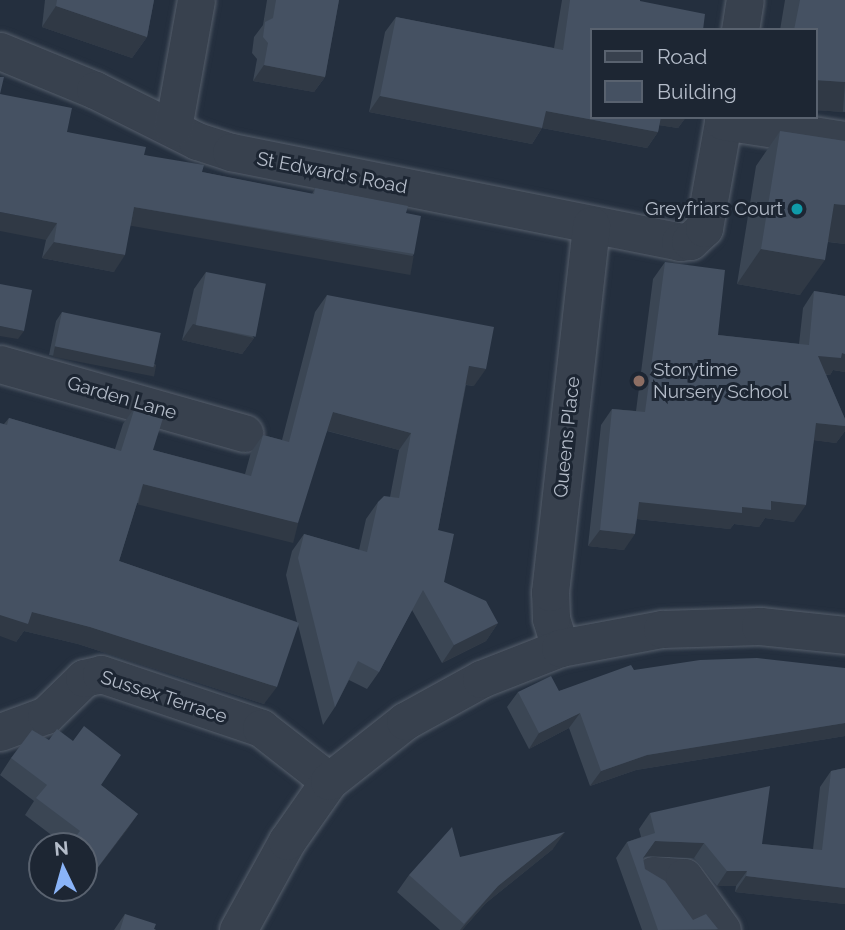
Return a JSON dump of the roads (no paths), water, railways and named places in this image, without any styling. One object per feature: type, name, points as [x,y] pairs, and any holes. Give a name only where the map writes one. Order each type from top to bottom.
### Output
[{"type":"street","points":[[173,128],[196,0]]},
{"type":"street","points":[[740,28],[745,0]]},
{"type":"street","name":"St Edward's Road","points":[[0,51],[231,152],[680,242],[697,237],[704,228],[723,119]]},
{"type":"street","points":[[723,119],[845,140]]},
{"type":"street","name":"Queens Place","points":[[560,648],[551,618],[550,592],[591,225]]},
{"type":"street","name":"Garden Lane","points":[[0,364],[244,433]]},
{"type":"street","points":[[238,930],[287,841],[329,781],[405,721],[481,679],[560,648],[608,636],[698,627],[760,626],[845,635]]},
{"type":"street","name":"Sussex Terrace","points":[[0,732],[46,715],[84,678],[101,674],[261,728],[329,781]]},
{"type":"street","points":[[653,875],[684,877],[722,930]]},
{"type":"place","name":"Greyfriars Court","points":[[797,209]]},
{"type":"place","name":"Storytime Nursery School","points":[[639,381]]}]
